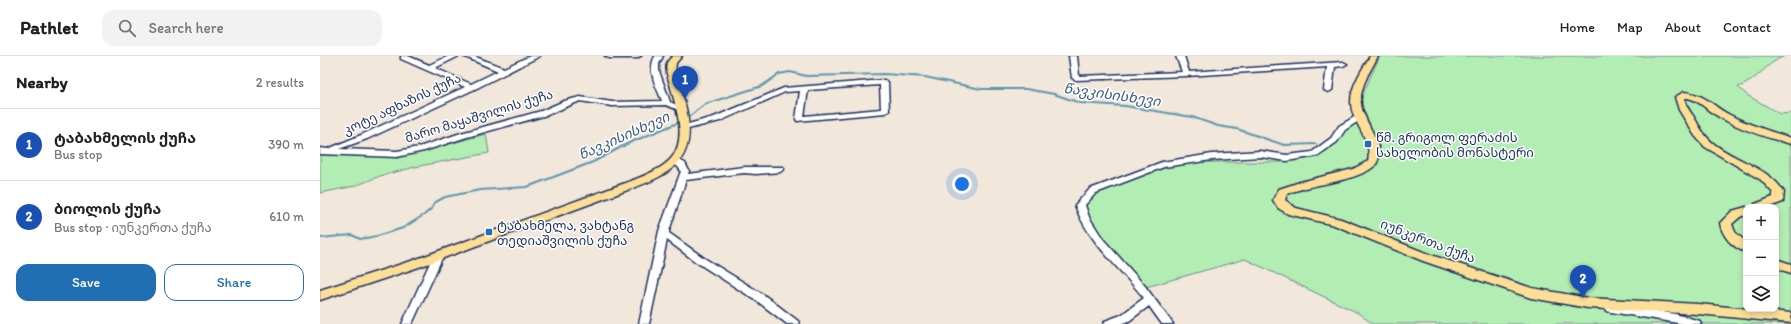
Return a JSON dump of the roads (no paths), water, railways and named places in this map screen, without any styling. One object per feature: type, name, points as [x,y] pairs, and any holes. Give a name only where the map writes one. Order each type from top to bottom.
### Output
[{"type":"main road","points":[[320,295],[388,275],[650,177],[663,170],[675,161],[681,152],[683,119],[671,73],[672,62],[678,56]]},
{"type":"main road","name":"იუნკერთა ქუჩა","points":[[1374,56],[1357,90],[1356,105],[1359,118],[1374,147],[1376,156],[1374,162],[1355,172],[1294,186],[1283,192],[1279,200],[1282,205],[1292,211],[1337,222],[1427,258],[1531,294],[1588,303],[1698,309],[1791,318]]},
{"type":"main road","points":[[1767,204],[1780,199],[1780,191],[1772,182],[1762,175],[1721,153],[1704,140],[1684,110],[1680,97],[1684,95],[1695,96],[1726,117],[1753,129],[1791,141]]},
{"type":"main road","points":[[1743,212],[1736,214],[1726,223],[1727,230],[1732,237],[1743,246]]},
{"type":"main road","points":[[1779,264],[1791,269]]},
{"type":"street","points":[[428,68],[455,56]]},
{"type":"street","points":[[467,56],[504,71]]},
{"type":"street","name":"კოტე აფხაზის ქუჩა","points":[[320,151],[340,147],[358,140],[536,56]]},
{"type":"street","points":[[610,56],[637,56]]},
{"type":"street","points":[[659,56],[655,64],[655,70],[667,103],[683,119],[716,120],[784,90],[804,88],[884,82],[885,111],[800,119],[804,88]]},
{"type":"street","points":[[1073,56],[1076,78],[1186,74],[1331,66],[1343,64]]},
{"type":"street","points":[[1180,56],[1186,74]]},
{"type":"street","points":[[404,57],[472,87]]},
{"type":"street","points":[[1328,90],[1331,66]]},
{"type":"street","name":"მარო მაყაშვილის ქუჩა","points":[[320,151],[397,154],[421,149],[464,135],[544,113],[566,103],[580,99],[612,104],[667,103]]},
{"type":"street","points":[[1168,324],[1158,313],[1150,299],[1091,230],[1082,214],[1080,205],[1090,194],[1119,180],[1162,165],[1185,161],[1260,154],[1287,158],[1314,154],[1334,140],[1342,128],[1359,118]]},
{"type":"street","points":[[644,324],[664,231],[685,171],[682,166],[675,161]]},
{"type":"street","points":[[682,178],[744,170],[756,171],[780,169]]},
{"type":"street","points":[[664,231],[665,235],[673,239],[701,261],[779,310],[794,324]]},
{"type":"street","points":[[407,324],[438,256]]},
{"type":"street","points":[[1109,324],[1125,318],[1150,299]]},
{"type":"street","points":[[1588,303],[1615,309],[1685,319],[1696,324]]},
{"type":"waterway","name":"წავკისისხევი","points":[[686,119],[705,104],[762,86],[779,74],[790,72],[806,76],[885,74],[925,77],[981,89],[1026,89],[1054,94],[1080,103],[1125,106],[1192,117],[1218,126],[1237,129],[1284,145],[1316,144]]},
{"type":"waterway","name":"წავკისისხევი","points":[[320,238],[352,235],[360,239],[377,236],[403,228],[424,215],[432,208],[434,203],[445,197],[480,190],[527,187],[593,162],[629,143],[680,122]]},
{"type":"place","name":"ტაბახმელის ქუჩა","points":[[685,99]]},
{"type":"place","name":"წმ. გრიგოლ ფერაძის სახელობის მონასტერი","points":[[1368,144]]},
{"type":"place","name":"ტაბახმელა, ვახტანგ თედიაშვილის ქუჩა","points":[[489,232]]},
{"type":"place","name":"ბიოლის ქუჩა","points":[[1583,298]]}]
